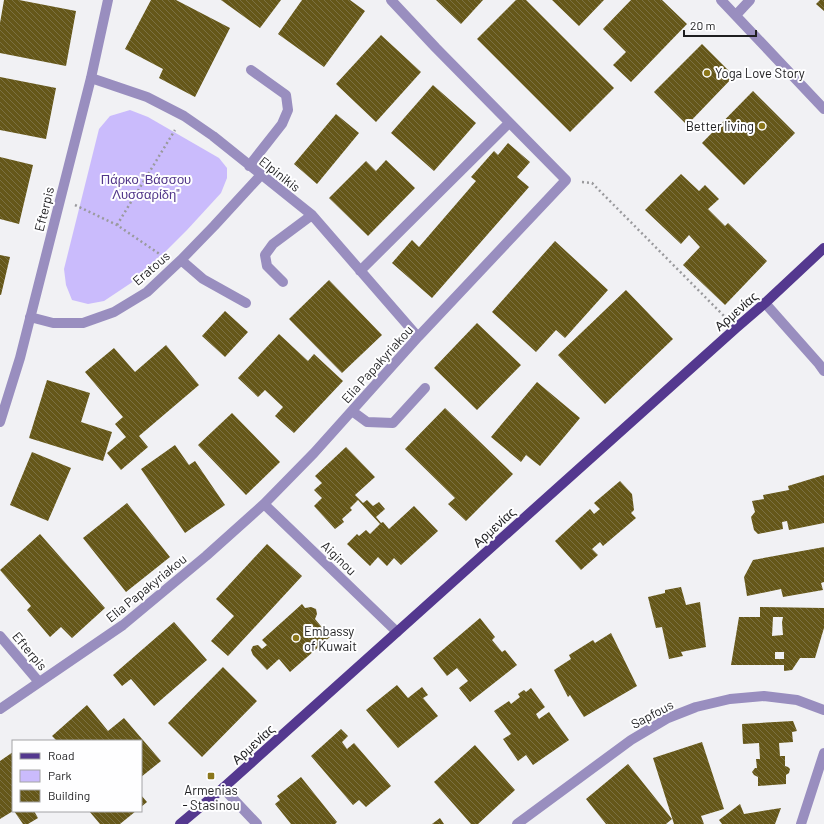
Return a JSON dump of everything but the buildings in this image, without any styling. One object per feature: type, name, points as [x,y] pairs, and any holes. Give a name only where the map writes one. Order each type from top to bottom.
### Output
[{"type":"main road","name":"Αρμενίας","points":[[180,824],[223,788],[765,303],[824,248]]},
{"type":"street","name":"Efterpis","points":[[0,422],[20,358],[91,78],[108,0]]},
{"type":"street","points":[[391,0],[566,180]]},
{"type":"street","points":[[721,0],[824,109]]},
{"type":"street","points":[[736,15],[750,0]]},
{"type":"street","points":[[249,166],[282,124],[288,110],[286,95],[251,70]]},
{"type":"street","name":"Elpinikis","points":[[91,78],[147,97],[184,116],[213,136],[312,215],[418,337]]},
{"type":"street","points":[[360,271],[509,123]]},
{"type":"street","name":"Eratous","points":[[30,317],[53,323],[83,323],[114,312],[147,292],[214,226],[261,175]]},
{"type":"street","name":"Elia Papakyriakou","points":[[0,709],[123,625],[206,556],[264,504],[314,453],[418,337],[566,180]]},
{"type":"street","points":[[284,282],[267,266],[265,255],[273,244],[312,215]]},
{"type":"street","points":[[178,262],[203,279],[246,303]]},
{"type":"street","points":[[765,303],[824,371]]},
{"type":"street","points":[[352,411],[366,422],[393,423],[425,388]]},
{"type":"street","name":"Aiginou","points":[[264,504],[397,632]]},
{"type":"street","name":"Efterpis","points":[[0,636],[39,682]]},
{"type":"street","name":"Sapfous","points":[[517,824],[631,740],[668,718],[696,707],[730,699],[764,696],[797,700],[824,710]]},
{"type":"street","points":[[801,824],[824,753]]},
{"type":"street","points":[[223,788],[257,824]]},
{"type":"path","points":[[117,225],[184,116]]},
{"type":"path","points":[[566,180],[592,183],[736,328]]},
{"type":"path","points":[[60,198],[117,225],[178,262]]},
{"type":"green space","name":"Πάρκο \"Βάσσου Λυσσαρίδη\"","points":[[130,110],[148,117],[219,158],[227,168],[227,178],[221,193],[156,261],[131,283],[104,301],[88,304],[72,300],[66,285],[64,269],[99,129],[110,116]]},
{"type":"place","name":"Yoga Love Story","points":[[707,73]]},
{"type":"place","name":"Better living","points":[[762,126]]},
{"type":"place","name":"Embassy of Kuwait","points":[[296,638]]},
{"type":"place","name":"Armenias - Stasinou","points":[[211,776]]}]
